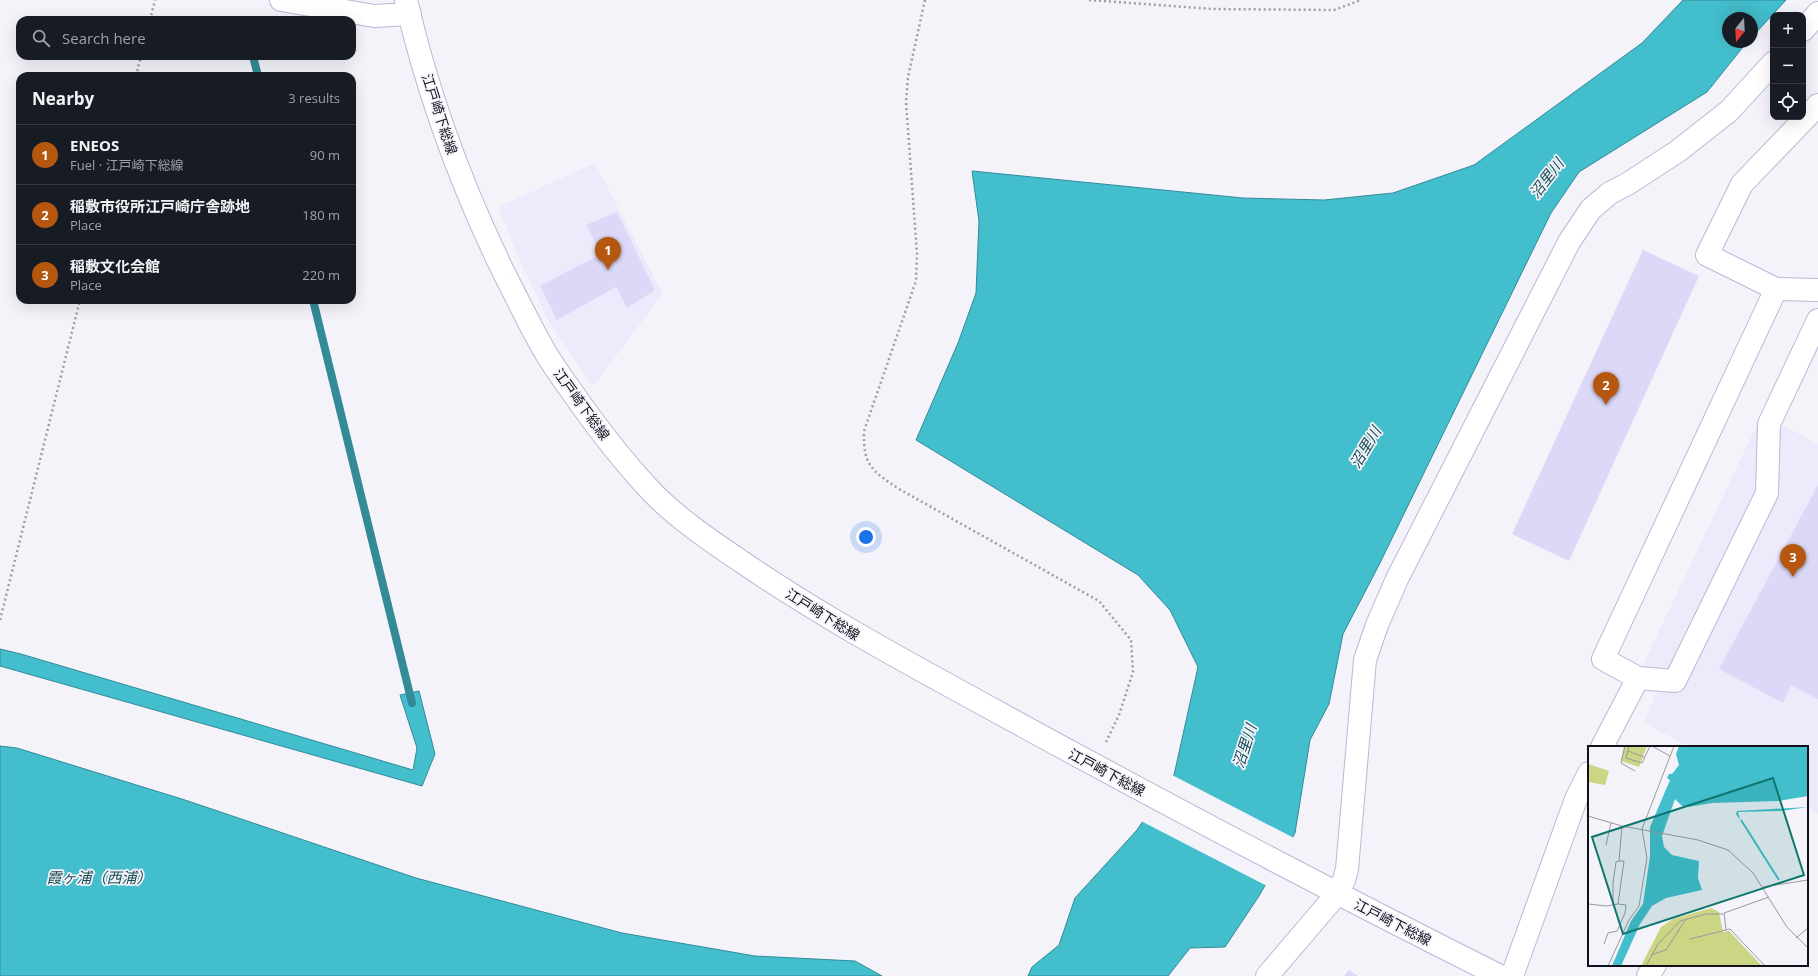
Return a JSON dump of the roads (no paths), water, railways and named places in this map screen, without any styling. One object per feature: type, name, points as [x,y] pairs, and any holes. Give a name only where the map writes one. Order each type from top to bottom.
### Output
[{"type":"street","points":[[280,0],[374,16],[408,7]]},
{"type":"street","name":"江戸崎下総線","points":[[408,7],[434,104],[455,160],[483,229],[544,351],[582,406],[621,458],[654,494],[691,527],[798,598],[864,639],[1099,768],[1337,894],[1500,976]]},
{"type":"street","points":[[1806,27],[1818,13]]},
{"type":"street","points":[[1267,976],[1337,894],[1344,880],[1347,869],[1364,672],[1367,653],[1377,625],[1397,579],[1569,242],[1591,209],[1610,193],[1629,183],[1678,151],[1729,111],[1770,66]]},
{"type":"street","points":[[1818,105],[1742,184],[1707,255],[1776,289],[1818,290]]},
{"type":"street","points":[[1776,289],[1603,659],[1638,678],[1675,680],[1767,493],[1769,424],[1818,320]]},
{"type":"street","points":[[1603,746],[1638,678]]},
{"type":"street","points":[[1512,976],[1576,799],[1588,775]]},
{"type":"street","points":[[1648,976],[1654,966]]},
{"type":"water","name":"沼里川","points":[[1683,0],[1786,0],[1775,12],[1770,12],[1770,17],[1758,30],[1758,12],[1722,12],[1722,48],[1742,48],[1707,92],[1579,172],[1551,213],[1379,565],[1343,634],[1329,704],[1310,740],[1295,833],[1259,896],[1225,947],[1190,948],[1168,976],[1028,976],[1032,967],[1059,945],[1075,898],[1137,830],[1174,775],[1198,667],[1170,610],[1138,575],[916,440],[958,343],[976,293],[979,221],[972,171],[1243,198],[1324,200],[1393,193],[1474,165],[1642,43]]},
{"type":"water","points":[[0,649],[413,770],[417,748],[400,695],[419,691],[435,754],[422,786],[0,666]]},
{"type":"water","name":"霞ヶ浦（西浦）","points":[[0,746],[17,748],[185,800],[416,878],[622,933],[755,956],[855,961],[882,976],[0,976]]},
{"type":"waterway","points":[[254,60],[257,72]]},
{"type":"waterway","points":[[314,304],[412,703]]},
{"type":"place","name":"ENEOS","points":[[608,270]]},
{"type":"place","name":"稲敷市役所江戸崎庁舎跡地","points":[[1606,405]]},
{"type":"place","name":"稲敷文化会館","points":[[1793,577]]}]
